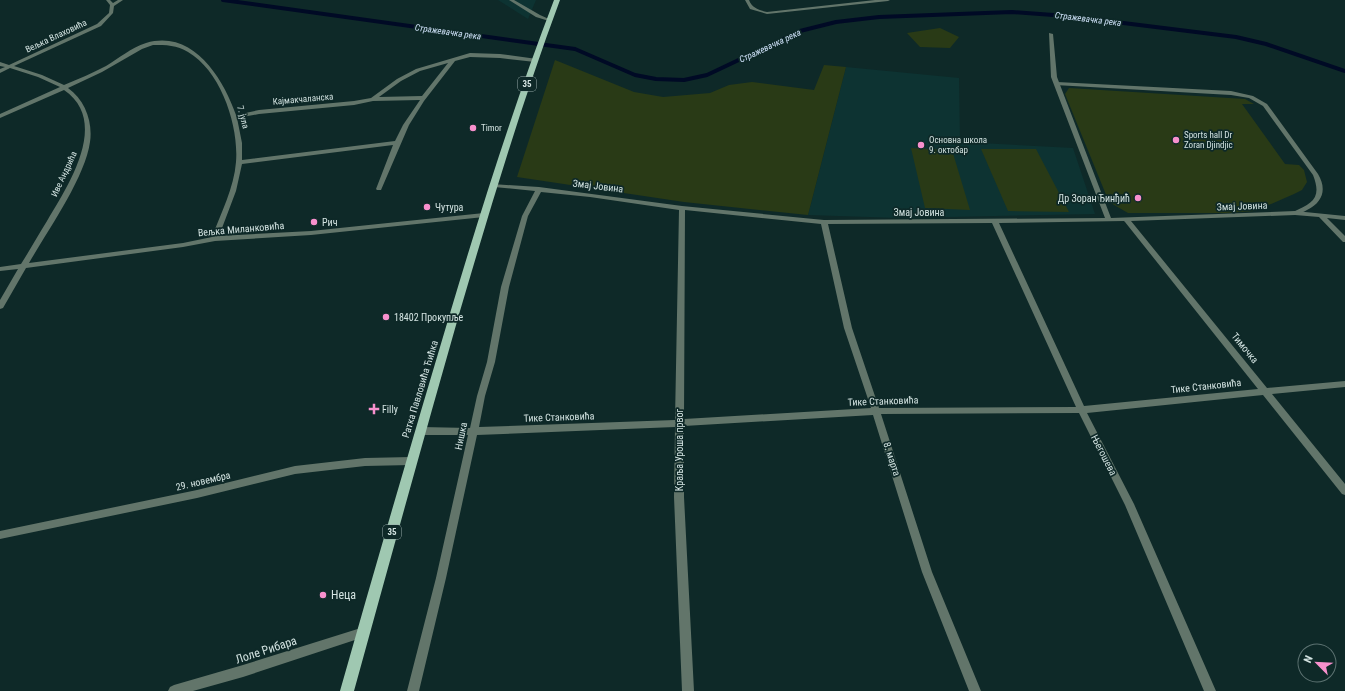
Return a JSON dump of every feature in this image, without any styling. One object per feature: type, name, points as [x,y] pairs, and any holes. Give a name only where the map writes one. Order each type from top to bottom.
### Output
[{"type":"main road","name":"35","points":[[549,20],[557,0]]},
{"type":"main road","name":"Ратка Павловића Ћићка","points":[[347,691],[411,461],[484,216],[549,20]]},
{"type":"street","points":[[108,0],[112,7],[121,0]]},
{"type":"street","points":[[511,0],[522,8],[549,20]]},
{"type":"street","points":[[521,0],[522,8]]},
{"type":"street","points":[[747,0],[748,6],[752,9],[767,13],[888,0]]},
{"type":"street","name":"Вељка Влаховића","points":[[0,70],[99,25],[109,17],[112,7]]},
{"type":"street","points":[[1051,34],[1054,77],[1109,220]]},
{"type":"street","name":"7. јула","points":[[64,88],[100,71],[151,43],[162,42],[171,44],[190,51],[202,61],[222,85],[239,135],[239,162],[216,239]]},
{"type":"street","name":"Кајмакчаланска","points":[[373,99],[399,80],[418,70],[470,55],[535,60]]},
{"type":"street","points":[[379,189],[397,143],[423,98],[453,60]]},
{"type":"street","name":"Иве Андрића","points":[[0,64],[22,70],[64,88],[74,96],[87,122],[88,130],[87,140],[71,183],[0,306]]},
{"type":"street","points":[[1057,84],[1230,93],[1259,100],[1269,109],[1316,175],[1320,183],[1320,196],[1316,202],[1295,213]]},
{"type":"street","points":[[0,116],[64,88]]},
{"type":"street","name":"Кајмакчаланска","points":[[234,117],[259,112],[354,103],[373,99],[423,98]]},
{"type":"street","points":[[239,162],[397,143]]},
{"type":"street","name":"Змај Јовина","points":[[494,185],[539,189],[682,208],[824,222],[1127,220],[1295,213],[1345,218]]},
{"type":"street","name":"Нишка","points":[[413,691],[490,362],[505,287],[525,216],[539,189]]},
{"type":"street","name":"Краља Уроша првог","points":[[682,208],[678,423],[679,497],[688,691]]},
{"type":"street","name":"Вељка Миланковића","points":[[0,269],[183,245],[216,239],[311,233],[484,216]]},
{"type":"street","points":[[1321,216],[1345,240]]},
{"type":"street","name":"Тимочка","points":[[1127,220],[1345,491]]},
{"type":"street","name":"Његошева","points":[[994,221],[1082,410],[1129,504],[1210,691]]},
{"type":"street","name":"8. марта","points":[[824,222],[848,328],[927,572],[975,691]]},
{"type":"street","name":"Тике Станковића","points":[[421,431],[474,431],[678,423],[876,411],[1082,410],[1345,384]]},
{"type":"street","name":"29. новембра","points":[[0,535],[196,494],[295,470],[365,462],[411,461]]},
{"type":"street","name":"Лоле Рибара","points":[[174,691],[243,671],[364,632]]},
{"type":"shaded area","points":[[498,0],[536,0],[528,19]]},
{"type":"shaded area","name":"Основна школа 9. октобар","points":[[846,67],[959,78],[960,142],[1073,148],[1095,214],[900,218],[808,215]]},
{"type":"green space","points":[[940,28],[959,37],[950,48],[920,47],[907,33]]},
{"type":"green space","points":[[555,60],[634,92],[663,97],[710,93],[729,85],[752,82],[814,90],[824,65],[846,67],[808,215],[684,202],[517,177]]},
{"type":"green space","points":[[1069,88],[1245,99],[1254,104],[1242,104],[1285,164],[1299,165],[1304,170],[1307,182],[1302,190],[1255,211],[1225,213],[1128,213],[1109,202],[1065,94]]},
{"type":"green space","points":[[911,148],[952,150],[970,210],[925,208]]},
{"type":"green space","points":[[981,149],[1036,149],[1069,212],[1008,211]]},
{"type":"waterway","name":"Стражевачка река","points":[[223,0],[575,49],[635,75],[656,79],[684,80],[707,75],[800,31],[836,22],[879,17],[1012,12],[1067,16],[1236,37],[1266,44],[1345,71]]},
{"type":"place","name":"Timor","points":[[473,128]]},
{"type":"place","name":"Sports hall Dr Zoran Djindjic","points":[[1176,140]]},
{"type":"place","name":"Основна школа 9. октобар","points":[[921,145]]},
{"type":"place","name":"Др Зоран Ђинђић","points":[[1138,198]]},
{"type":"place","name":"Чутура","points":[[427,207]]},
{"type":"place","name":"Рич","points":[[314,222]]},
{"type":"place","name":"18402 Прокупље","points":[[386,317]]},
{"type":"place","name":"Filly","points":[[374,409]]},
{"type":"place","name":"Неца","points":[[323,595]]}]
